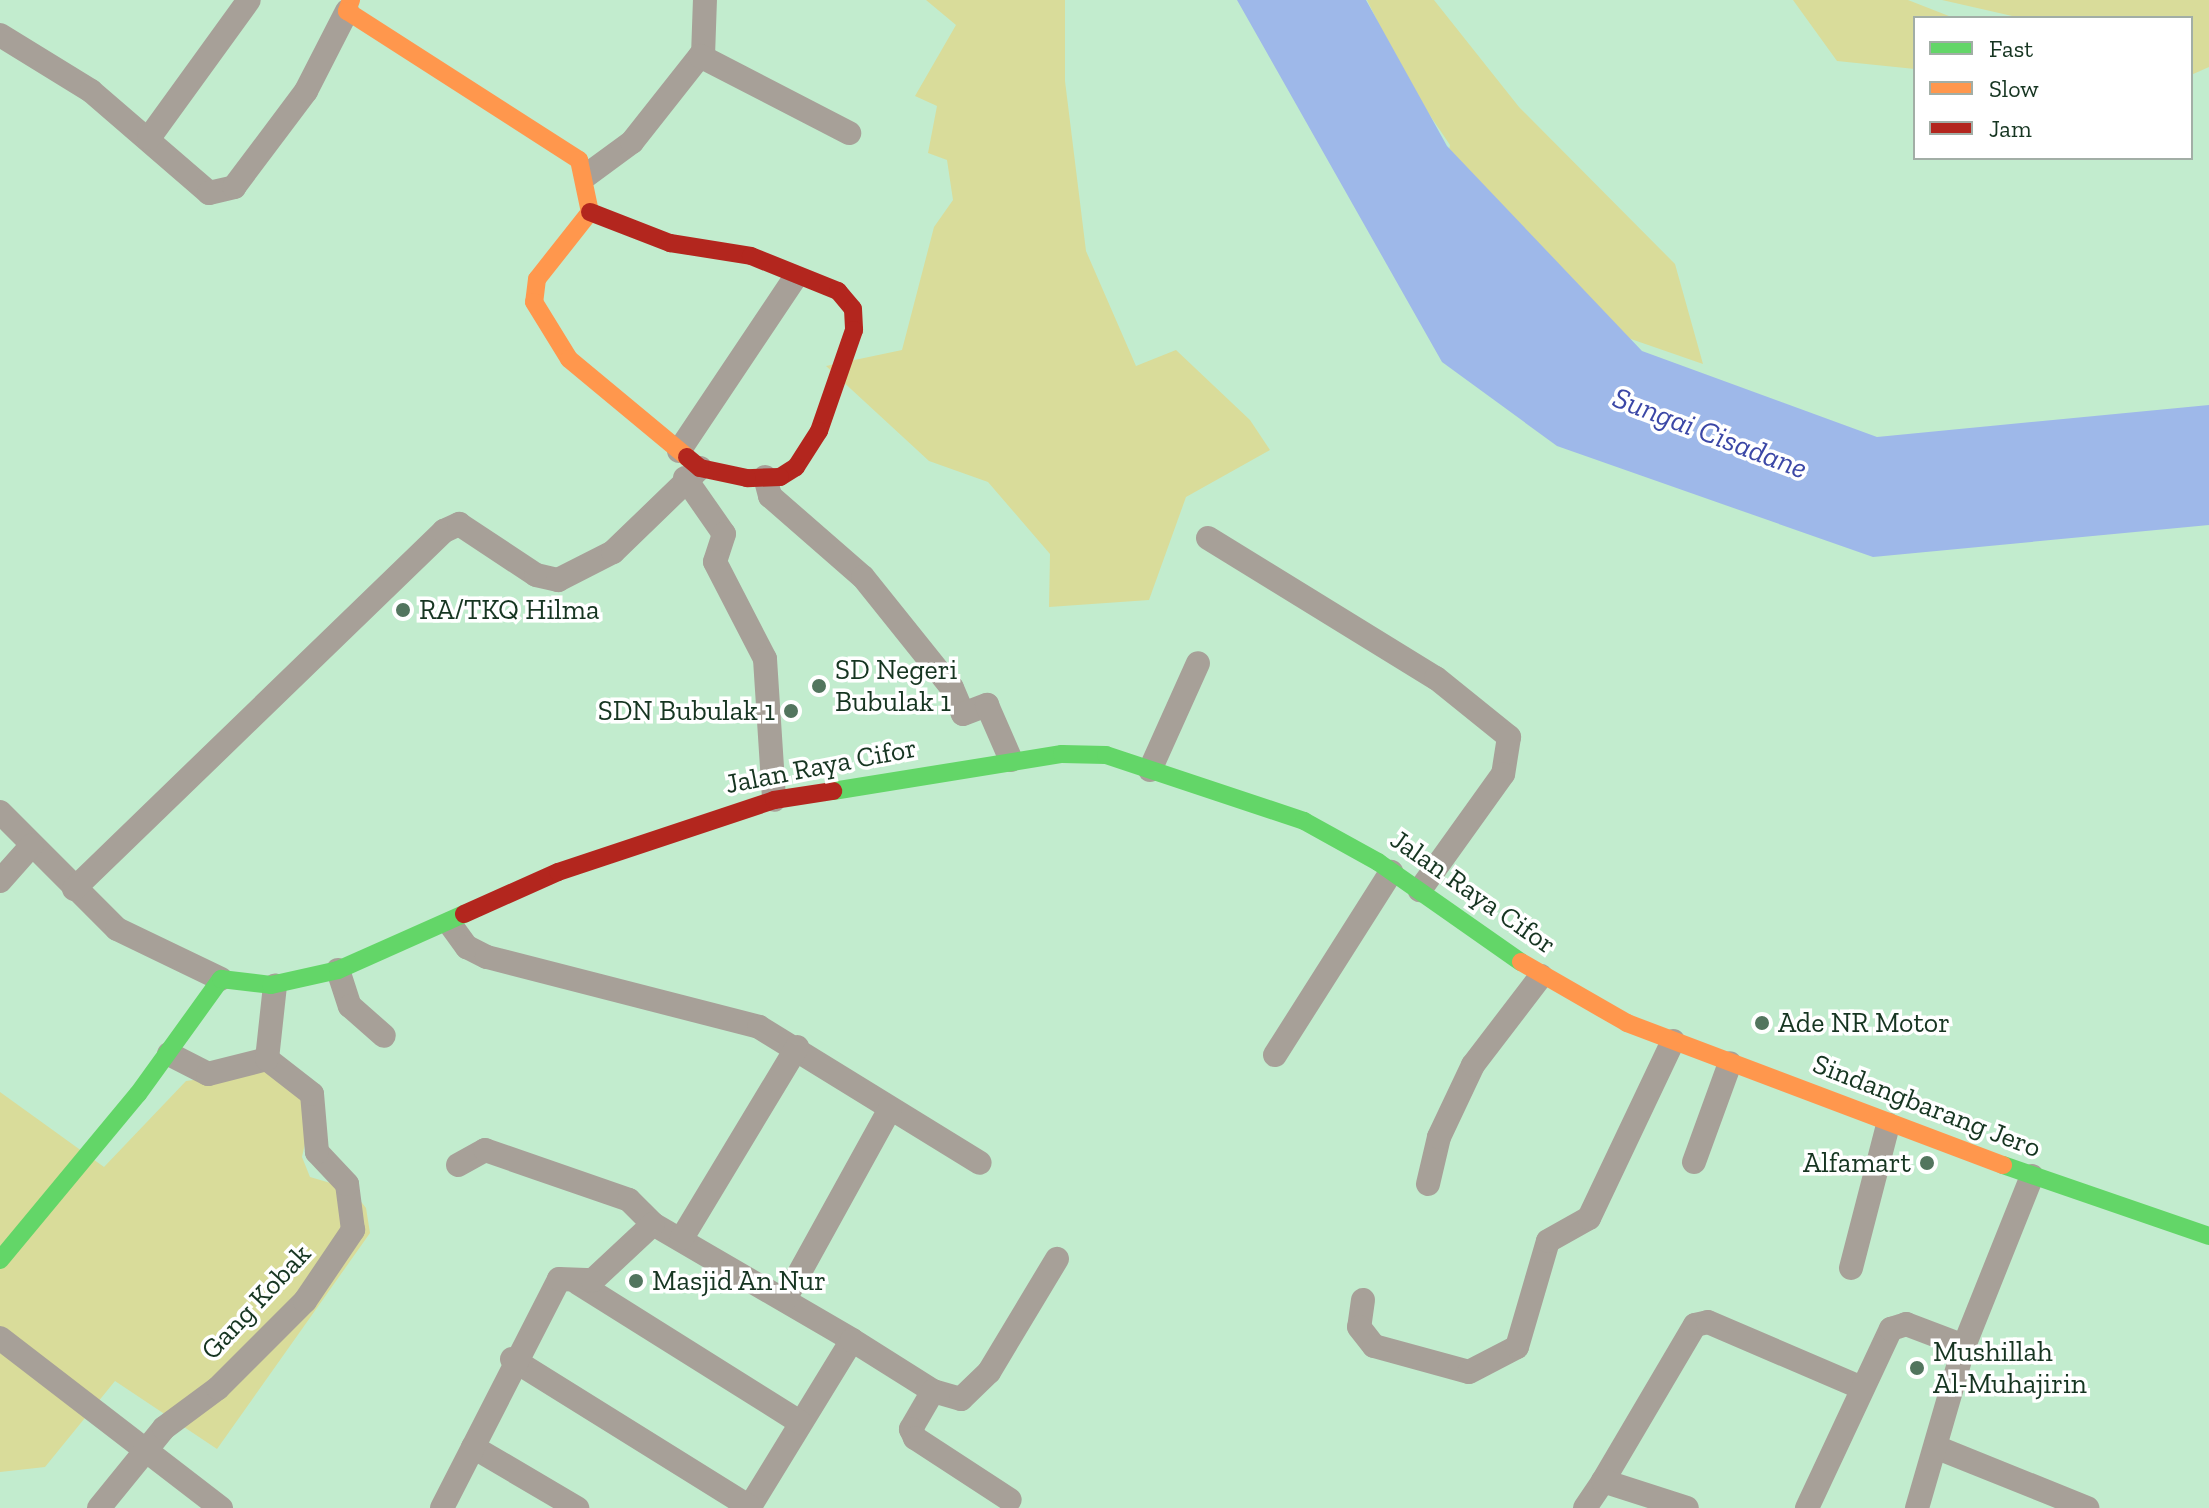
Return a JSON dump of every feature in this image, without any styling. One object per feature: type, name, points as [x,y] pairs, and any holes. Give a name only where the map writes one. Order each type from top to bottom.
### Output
[{"type":"street","points":[[149,138],[249,0]]},
{"type":"street","points":[[587,175],[632,142],[703,56],[705,0]]},
{"type":"street","points":[[0,35],[149,138],[209,193],[234,187],[306,91],[349,6],[491,109],[560,144],[587,175],[590,212],[537,279],[534,302],[569,359],[679,451],[724,534],[715,562],[765,659],[774,800]]},
{"type":"street","points":[[703,56],[849,133]]},
{"type":"street","points":[[74,889],[444,531],[459,524],[475,531],[536,575],[558,580],[613,552],[692,473],[765,477],[796,467],[819,431],[854,330],[853,309],[838,291],[795,278],[751,256],[670,243],[590,212]]},
{"type":"street","points":[[679,451],[795,278]]},
{"type":"street","points":[[765,477],[770,496],[863,577],[952,688],[963,714],[987,705],[1011,760]]},
{"type":"street","points":[[1208,538],[1436,678],[1509,737],[1503,774],[1420,890]]},
{"type":"street","points":[[1150,770],[1198,663]]},
{"type":"street","name":"Jalan Raya Cifor","points":[[0,812],[74,889],[138,944],[221,979],[275,985],[338,970],[450,924],[558,872],[774,800],[1011,760],[1106,755],[1304,821],[1420,890],[1541,976],[1627,1023]]},
{"type":"street","points":[[0,881],[32,845]]},
{"type":"street","points":[[1275,1055],[1391,872]]},
{"type":"street","points":[[450,924],[467,947],[487,957],[618,996],[745,1021],[797,1047],[890,1109],[980,1163]]},
{"type":"street","points":[[338,970],[350,1006],[384,1036]]},
{"type":"street","points":[[1428,1184],[1439,1137],[1468,1075],[1541,976]]},
{"type":"street","points":[[0,1260],[169,1054],[221,979]]},
{"type":"street","points":[[169,1054],[208,1074],[267,1059],[275,985]]},
{"type":"street","name":"Sindangbarang Jero","points":[[1627,1023],[1888,1125],[2209,1236]]},
{"type":"street","points":[[1363,1300],[1363,1337],[1386,1350],[1469,1372],[1517,1347],[1548,1241],[1589,1218],[1673,1041]]},
{"type":"street","points":[[682,1238],[797,1047]]},
{"type":"street","name":"Gang Kobak","points":[[99,1508],[149,1447],[305,1301],[353,1230],[347,1184],[317,1152],[312,1094],[267,1059]]},
{"type":"street","points":[[1694,1162],[1730,1063]]},
{"type":"street","points":[[785,1299],[890,1109]]},
{"type":"street","points":[[1851,1268],[1888,1125]]},
{"type":"street","points":[[458,1165],[485,1150],[629,1200],[653,1224],[785,1299],[933,1391],[961,1399],[976,1389],[1057,1259]]},
{"type":"street","points":[[1917,1508],[1938,1448],[1964,1346],[2032,1176]]},
{"type":"street","points":[[578,1283],[593,1280],[653,1224]]},
{"type":"street","points":[[442,1508],[512,1359],[559,1279],[578,1283],[800,1422]]},
{"type":"street","points":[[1585,1508],[1695,1325],[1708,1322],[1860,1387]]},
{"type":"street","points":[[1807,1508],[1860,1387],[1891,1329],[1906,1324],[1964,1346]]},
{"type":"street","points":[[0,1338],[149,1447],[221,1508]]},
{"type":"street","points":[[512,1359],[750,1508],[852,1340]]},
{"type":"street","points":[[933,1391],[911,1429],[915,1438],[1010,1500]]},
{"type":"street","points":[[473,1447],[577,1508]]},
{"type":"street","points":[[1938,1448],[2060,1503],[2087,1508]]},
{"type":"street","points":[[1603,1481],[1687,1508]]},
{"type":"green space","points":[[926,0],[1065,0],[1065,81],[1086,251],[1136,366],[1176,350],[1250,420],[1270,450],[1186,497],[1149,600],[1049,607],[1050,554],[988,482],[929,461],[826,366],[902,350],[934,227],[953,200],[947,160],[928,153],[937,106],[915,96],[956,25]]},
{"type":"green space","points":[[1367,0],[1434,0],[1519,107],[1675,264],[1703,364],[1628,338],[1441,198],[1450,145],[1408,83]]},
{"type":"green space","points":[[1793,0],[1908,0],[1949,16],[1913,16],[1913,69],[1837,61]]},
{"type":"green space","points":[[1942,0],[2209,0],[2209,67],[2193,74],[2193,16],[2012,16]]},
{"type":"green space","points":[[275,1069],[312,1112],[302,1157],[310,1177],[351,1189],[366,1208],[370,1233],[217,1449],[115,1381],[45,1467],[0,1472],[0,1092],[104,1167],[186,1081]]},
{"type":"water","name":"Sungai Cisadane","points":[[1237,0],[1366,0],[1447,146],[1642,351],[1877,437],[2209,405],[2209,525],[1873,557],[1557,446],[1442,362]]},
{"type":"traffic: fast","points":[[833,791],[1062,754],[1106,755],[1304,821],[1378,862],[1521,962]]},
{"type":"traffic: fast","points":[[0,1260],[138,1094],[221,979],[271,985],[338,970],[464,914]]},
{"type":"traffic: fast","points":[[2003,1165],[2209,1236]]},
{"type":"traffic: slow","points":[[351,0],[347,11],[579,160],[590,212],[537,279],[534,302],[569,359],[687,457]]},
{"type":"traffic: slow","points":[[1521,962],[1627,1023],[2003,1165]]},
{"type":"traffic: jam","points":[[590,212],[670,243],[751,256],[838,291],[853,309],[854,330],[819,431],[796,467],[780,477],[747,478],[700,468],[687,457]]},
{"type":"traffic: jam","points":[[464,914],[558,872],[774,800],[833,791]]},
{"type":"place","name":"RA/TKQ Hilma","points":[[403,610]]},
{"type":"place","name":"SD Negeri Bubulak 1","points":[[819,686]]},
{"type":"place","name":"SDN Bubulak 1","points":[[791,711]]},
{"type":"place","name":"Ade NR Motor","points":[[1762,1023]]},
{"type":"place","name":"Alfamart","points":[[1927,1163]]},
{"type":"place","name":"Masjid An Nur","points":[[636,1281]]},
{"type":"place","name":"Mushillah Al-Muhajirin","points":[[1917,1368]]}]
